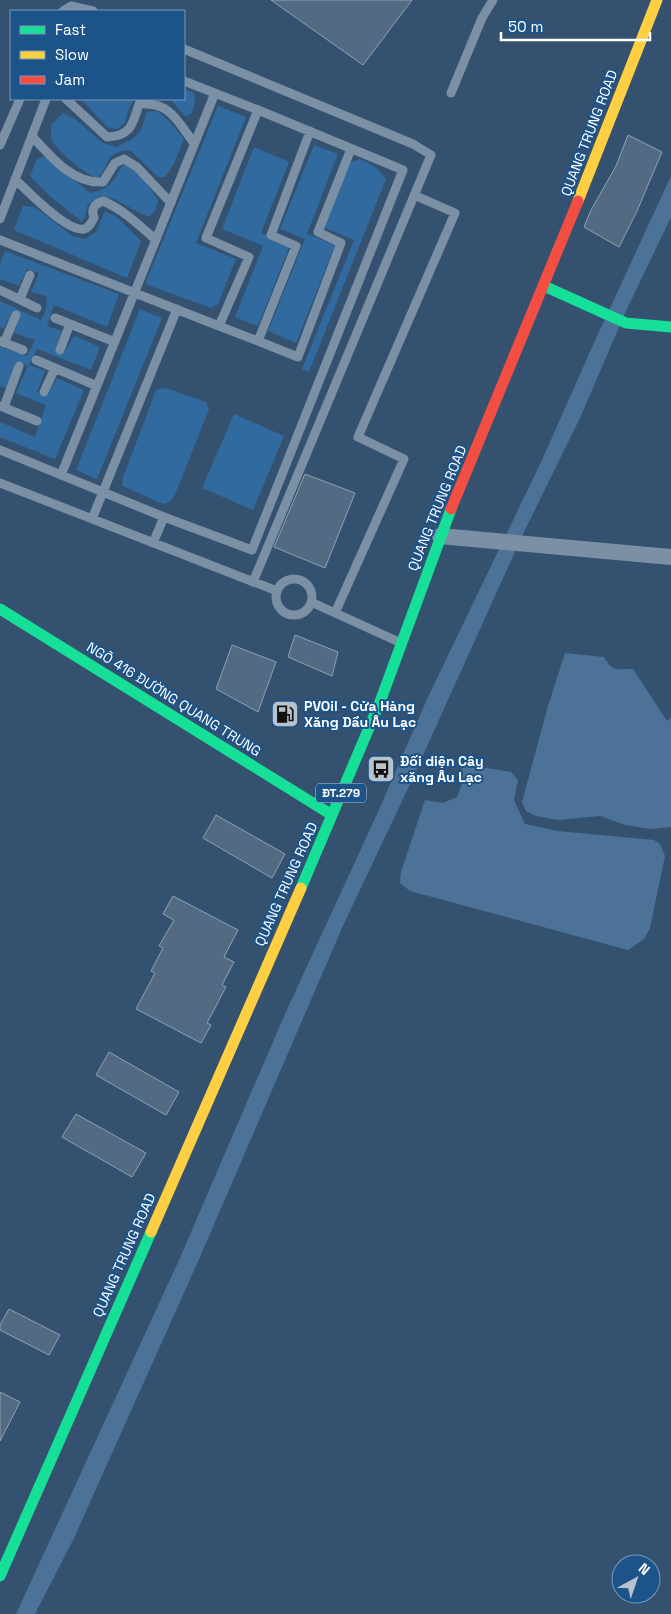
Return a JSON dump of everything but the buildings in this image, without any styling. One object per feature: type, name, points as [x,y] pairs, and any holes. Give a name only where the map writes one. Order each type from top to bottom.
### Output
[{"type":"main road","name":"QUANG TRUNG ROAD","points":[[0,1576],[380,702],[440,536],[544,286],[657,0]]},
{"type":"main road","points":[[544,286],[626,323],[671,327]]},
{"type":"main road","name":"NGÕ 416 ĐƯỜNG QUANG TRUNG","points":[[0,609],[332,815]]},
{"type":"street","points":[[440,536],[671,557]]},
{"type":"lane","points":[[450,93],[482,18],[493,0]]},
{"type":"lane","points":[[65,10],[71,6],[89,10]]},
{"type":"lane","points":[[185,49],[413,144],[431,155],[252,582]]},
{"type":"lane","points":[[0,450],[164,517],[252,550],[403,170],[185,81]]},
{"type":"lane","points":[[62,475],[215,92]]},
{"type":"lane","points":[[0,145],[20,100]]},
{"type":"lane","points":[[0,219],[46,100]]},
{"type":"lane","points":[[67,100],[107,137],[119,136],[129,130],[140,104],[151,103],[163,107],[174,116],[194,143]]},
{"type":"lane","points":[[219,326],[248,257],[206,238],[258,110]]},
{"type":"lane","points":[[258,341],[296,246],[270,235],[310,132]]},
{"type":"lane","points":[[32,136],[60,165],[78,178],[92,183],[103,182],[115,163],[124,159],[137,167],[171,203]]},
{"type":"lane","points":[[0,240],[298,357],[341,243],[318,232],[351,148]]},
{"type":"lane","points":[[15,180],[48,210],[76,229],[85,229],[90,226],[94,218],[92,212],[94,207],[103,201],[116,207],[156,240]]},
{"type":"lane","points":[[335,613],[404,459],[358,437],[455,213],[414,195]]},
{"type":"lane","points":[[20,299],[30,275]]},
{"type":"lane","points":[[0,290],[37,308]]},
{"type":"lane","points":[[92,519],[177,309]]},
{"type":"lane","points":[[16,315],[2,342],[22,350]]},
{"type":"lane","points":[[55,318],[114,342]]},
{"type":"lane","points":[[60,350],[70,324]]},
{"type":"lane","points":[[36,360],[97,386]]},
{"type":"lane","points":[[19,366],[2,406],[37,421]]},
{"type":"lane","points":[[44,392],[55,368]]},
{"type":"lane","points":[[0,483],[277,591]]},
{"type":"lane","points":[[153,543],[164,517]]},
{"type":"lane","points":[[299,580],[310,589],[311,602],[302,612],[288,614],[278,605],[277,591],[286,581],[299,580]]},
{"type":"lane","points":[[311,602],[401,643]]},
{"type":"shaded area","points":[[185,89],[194,93],[195,101],[192,113],[186,117],[171,100],[185,100]]},
{"type":"shaded area","points":[[82,100],[133,100],[128,110],[125,123],[117,129],[107,127]]},
{"type":"shaded area","points":[[218,106],[246,117],[196,243],[236,259],[218,304],[211,308],[145,284]]},
{"type":"shaded area","points":[[157,111],[168,120],[184,139],[174,164],[165,177],[158,177],[130,150],[114,154],[96,179],[64,155],[51,137],[51,125],[63,113],[75,119],[103,143],[116,147],[131,140],[140,132],[147,112]]},
{"type":"shaded area","points":[[314,145],[338,154],[307,234],[335,245],[296,343],[268,331],[305,239],[280,229]]},
{"type":"shaded area","points":[[254,147],[289,162],[261,233],[290,245],[258,326],[235,317],[263,246],[222,229]]},
{"type":"shaded area","points":[[46,156],[90,193],[107,187],[123,165],[134,169],[143,178],[158,200],[156,209],[150,216],[146,216],[114,199],[101,196],[88,204],[82,222],[51,197],[30,176],[37,159]]},
{"type":"shaded area","points":[[360,159],[375,167],[386,179],[309,372],[302,369],[354,240],[323,227],[349,163]]},
{"type":"shaded area","points":[[671,176],[671,217],[626,311],[580,418],[523,534],[410,784],[342,928],[200,1257],[74,1538],[35,1614],[16,1614],[179,1260],[285,1014],[377,814],[428,697],[542,460]]},
{"type":"shaded area","points":[[23,206],[34,207],[73,236],[85,239],[96,232],[105,211],[117,217],[141,241],[127,278],[14,230]]},
{"type":"shaded area","points":[[5,251],[119,294],[107,327],[54,305],[47,326],[62,331],[56,349],[64,353],[74,336],[100,347],[91,370],[37,349],[29,365],[45,371],[37,392],[47,396],[57,378],[84,390],[55,459],[0,437],[0,422],[35,437],[46,405],[16,393],[28,366],[15,362],[7,389],[0,386],[0,347],[27,356],[35,340],[14,333],[21,315],[13,311],[4,328],[0,327],[0,301],[41,320],[47,303],[46,296],[31,292],[39,273],[27,269],[19,286],[0,279],[0,264]]},
{"type":"shaded area","points":[[140,309],[162,318],[97,479],[76,470]]},
{"type":"shaded area","points":[[163,388],[206,402],[209,409],[175,495],[169,502],[163,504],[123,486],[122,480],[156,390]]},
{"type":"shaded area","points":[[234,414],[284,436],[253,510],[202,488]]},
{"type":"shaded area","points":[[565,653],[604,657],[613,668],[633,669],[667,721],[671,718],[671,827],[651,829],[625,825],[600,816],[558,820],[536,816],[526,811],[522,802],[548,706]]},
{"type":"shaded area","points":[[462,764],[511,772],[518,780],[514,800],[525,824],[557,831],[654,840],[660,844],[665,856],[650,928],[644,939],[628,950],[410,891],[400,883],[401,872],[425,800],[443,803],[457,797],[462,784]]},
{"type":"traffic: fast","points":[[544,286],[626,323],[671,327]]},
{"type":"traffic: fast","points":[[301,888],[380,702],[451,509]]},
{"type":"traffic: fast","points":[[0,609],[332,815]]},
{"type":"traffic: fast","points":[[0,1576],[151,1232]]},
{"type":"traffic: slow","points":[[578,201],[657,0]]},
{"type":"traffic: slow","points":[[151,1232],[301,888]]},
{"type":"traffic: jam","points":[[451,509],[578,201]]},
{"type":"place","name":"PVOil - Cửa Hàng Xăng Dầu Âu Lạc","points":[[285,714]]},
{"type":"place","name":"Đối diện Cây xăng Âu Lạc","points":[[381,769]]}]
